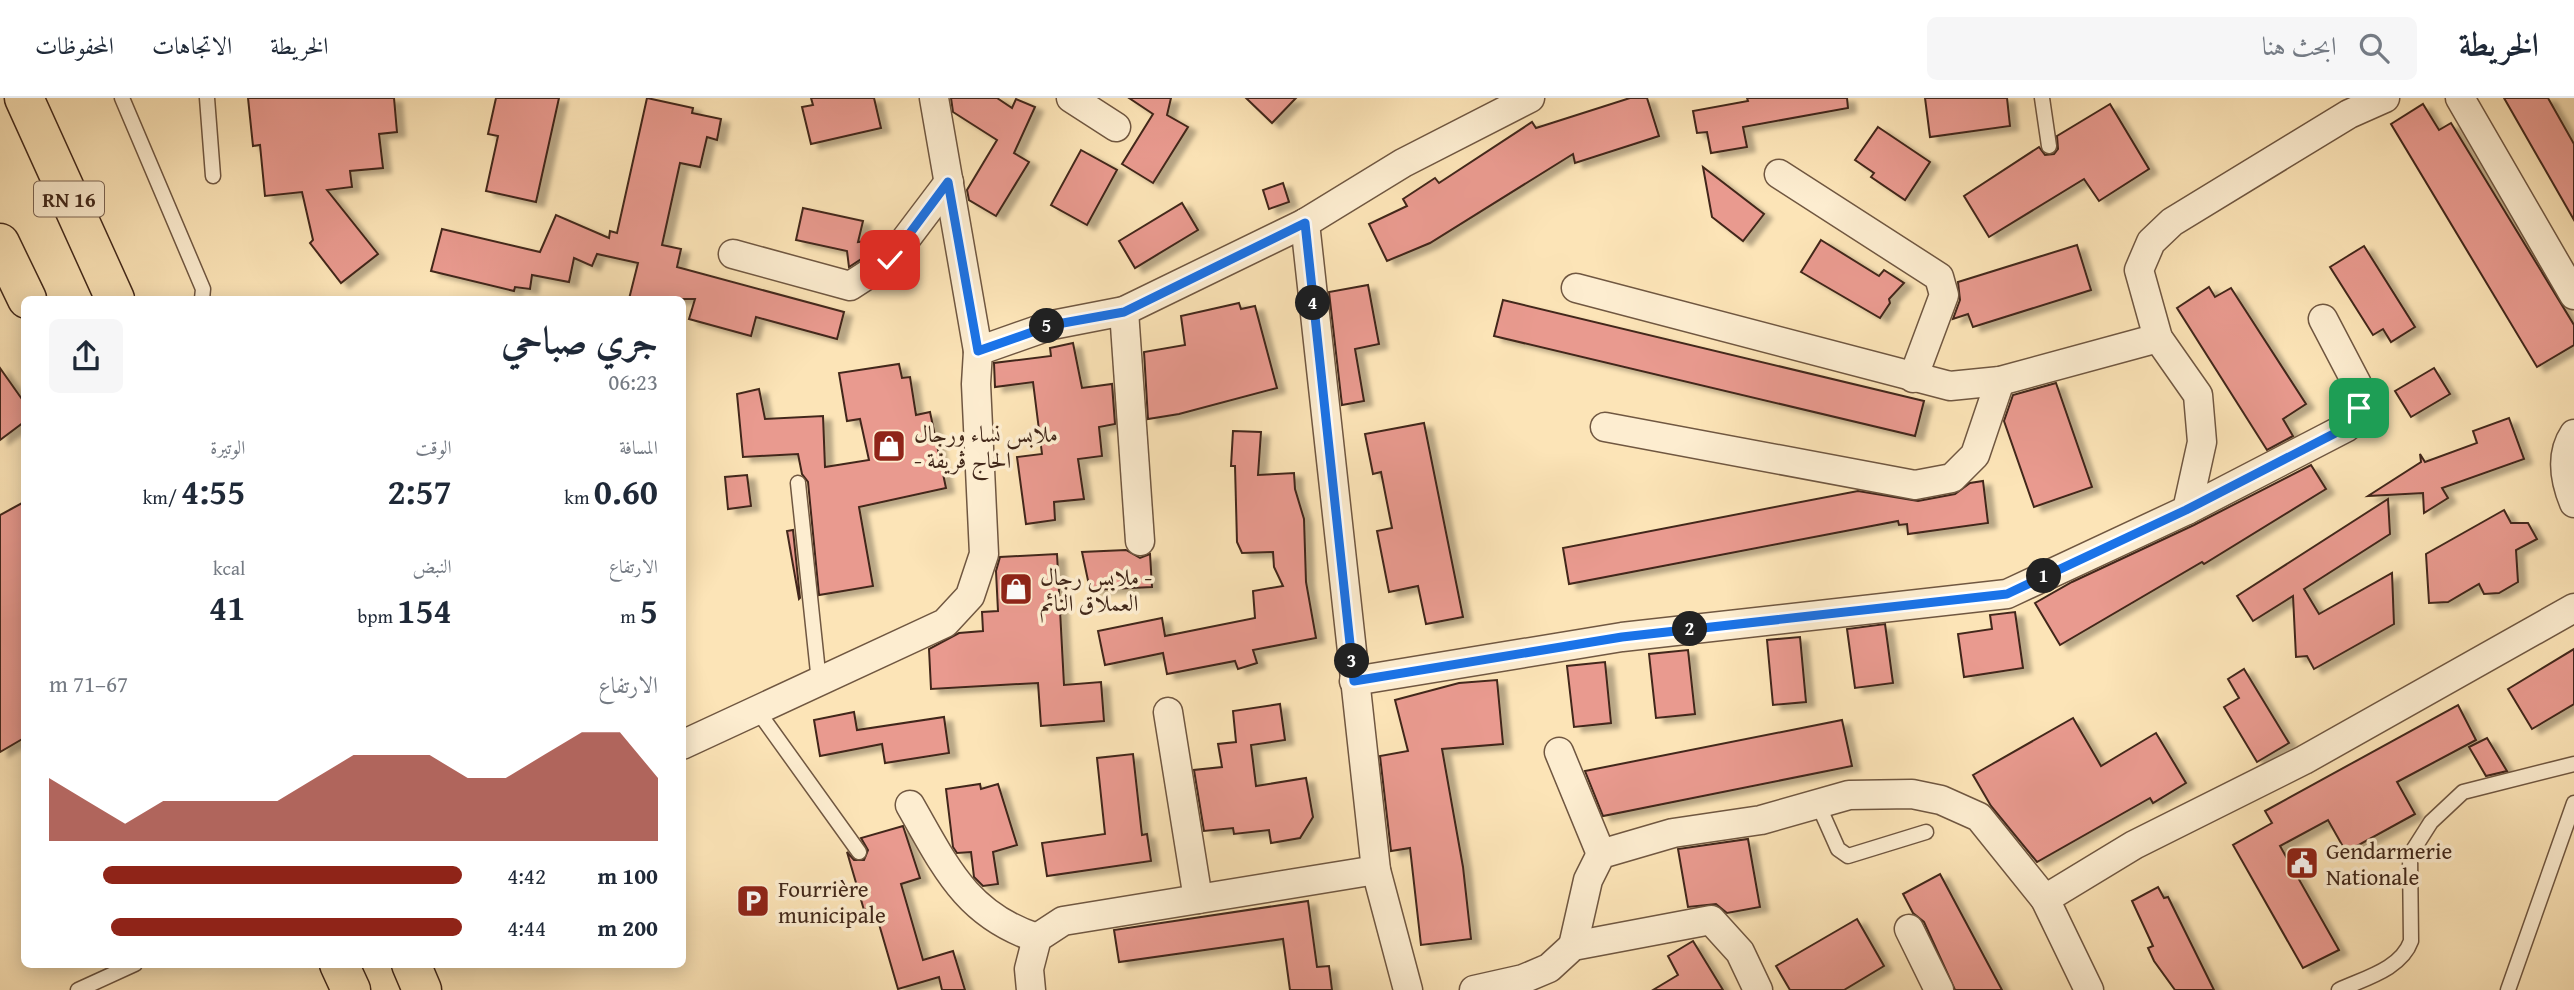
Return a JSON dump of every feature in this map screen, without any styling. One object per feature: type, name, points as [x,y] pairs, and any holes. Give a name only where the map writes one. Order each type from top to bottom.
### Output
[{"type":"highway","name":"RN 16","points":[[24,98],[114,296]]},
{"type":"highway","points":[[0,243],[26,296]]},
{"type":"highway","points":[[341,968],[351,990]]},
{"type":"highway","points":[[413,968],[422,990]]},
{"type":"street","points":[[686,743],[945,623],[970,596],[984,554],[976,384],[978,351],[934,98]]},
{"type":"street","points":[[1072,98],[1116,127]]},
{"type":"street","points":[[978,351],[1052,325],[1124,312],[1305,223],[1403,163],[1530,98]]},
{"type":"street","points":[[2186,510],[2202,442],[2199,395],[2158,338],[2139,270],[2151,242],[2172,222],[2349,114],[2385,98]]},
{"type":"street","points":[[2460,98],[2574,295]]},
{"type":"street","points":[[1779,174],[1939,277],[1944,295],[1913,378]]},
{"type":"street","points":[[733,254],[850,286],[890,260],[948,182]]},
{"type":"street","points":[[1305,223],[1376,870],[1408,990]]},
{"type":"street","points":[[1576,288],[1950,386],[2000,381],[2158,338]]},
{"type":"street","points":[[1124,312],[1140,541]]},
{"type":"street","points":[[1354,681],[1622,637],[2007,594],[2186,510],[2347,427],[2359,408],[2357,384],[2323,319]]},
{"type":"street","points":[[1605,427],[1915,485],[1952,478],[1975,455],[2000,381]]},
{"type":"street","points":[[2574,434],[2566,446],[2566,482],[2574,503]]},
{"type":"street","points":[[2045,899],[2134,845],[2304,760],[2574,608]]},
{"type":"street","points":[[1168,712],[1198,899]]},
{"type":"street","points":[[1559,752],[1601,854]]},
{"type":"street","points":[[1573,946],[1588,880],[1601,854],[1673,834],[1761,820],[1849,795],[1912,794],[1941,800],[1979,817],[2045,899],[2089,990]]},
{"type":"street","points":[[910,805],[946,866],[981,911],[1007,928],[1037,938]]},
{"type":"street","points":[[1031,990],[1029,970],[1037,938],[1063,921],[1376,870]]},
{"type":"street","points":[[1474,990],[1523,979],[1549,968],[1573,946],[1711,920],[1740,952],[1758,990]]},
{"type":"street","points":[[1909,929],[1939,990]]},
{"type":"lane","points":[[122,98],[203,289],[202,296]]},
{"type":"lane","points":[[207,98],[213,176]]},
{"type":"lane","points":[[2042,98],[2049,146]]},
{"type":"lane","points":[[798,483],[819,681]]},
{"type":"lane","points":[[757,710],[859,852]]},
{"type":"lane","points":[[2339,990],[2395,963],[2407,954],[2411,941],[2410,855],[2431,822],[2463,792],[2574,764]]},
{"type":"lane","points":[[2508,990],[2574,803]]},
{"type":"lane","points":[[1818,804],[1838,849],[1848,856],[1926,832]]},
{"type":"lane","points":[[78,990],[126,968]]},
{"type":"building","points":[[248,98],[394,98],[397,132],[379,134],[383,168],[350,171],[352,187],[327,190],[378,254],[341,283],[310,243],[313,240],[302,192],[265,196],[260,145],[253,146]]},
{"type":"building","points":[[496,98],[559,98],[536,202],[486,191],[498,136],[488,134]]},
{"type":"building","points":[[647,98],[693,108],[692,113],[721,119],[717,140],[707,137],[700,167],[680,163],[662,245],[681,249],[677,267],[844,312],[837,339],[756,317],[751,336],[689,319],[695,299],[686,299],[686,296],[630,296],[638,263],[597,254],[592,266],[574,258],[569,282],[532,275],[530,289],[515,287],[514,291],[431,271],[442,229],[540,252],[556,215],[609,238],[610,231],[617,233]]},
{"type":"building","points":[[811,98],[874,98],[881,128],[811,144],[802,107],[813,105]]},
{"type":"building","points":[[951,98],[997,98],[1012,108],[1016,99],[1035,107],[1014,153],[1029,162],[996,216],[969,200],[967,190],[997,140],[953,112]]},
{"type":"building","points":[[1129,98],[1171,98],[1167,115],[1188,127],[1153,183],[1122,164],[1153,114]]},
{"type":"building","points":[[1246,98],[1296,98],[1272,123]]},
{"type":"building","points":[[1630,98],[1647,98],[1659,136],[1575,163],[1573,154],[1430,243],[1387,261],[1369,224],[1407,206],[1403,199],[1435,178],[1439,183],[1532,122],[1536,128]]},
{"type":"building","points":[[1747,98],[1847,98],[1848,108],[1743,127],[1747,147],[1711,153],[1707,132],[1697,133],[1693,111],[1748,101]]},
{"type":"building","points":[[1925,98],[2007,98],[2010,126],[1930,137]]},
{"type":"building","points":[[2504,98],[2548,98],[2574,144],[2574,220]]},
{"type":"building","points":[[2110,104],[2149,169],[2099,201],[2084,179],[1989,237],[1964,196],[2039,147],[2045,155],[2054,154],[2058,149],[2057,136]]},
{"type":"building","points":[[2423,104],[2439,130],[2451,123],[2574,325],[2574,345],[2537,367],[2391,124]]},
{"type":"building","points":[[1878,127],[1930,162],[1905,200],[1871,177],[1874,173],[1855,160]]},
{"type":"building","points":[[1081,150],[1117,170],[1087,225],[1051,205]]},
{"type":"building","points":[[1703,167],[1764,214],[1743,241],[1712,217]]},
{"type":"building","points":[[1283,183],[1289,202],[1269,209],[1263,190]]},
{"type":"building","points":[[1182,203],[1198,230],[1135,268],[1119,241]]},
{"type":"building","points":[[803,208],[863,221],[858,242],[885,239],[878,248],[849,267],[847,251],[796,240]]},
{"type":"building","points":[[1821,240],[1879,276],[1884,270],[1904,283],[1889,299],[1890,303],[1880,318],[1801,272]]},
{"type":"building","points":[[2077,245],[2091,290],[1973,327],[1968,314],[1953,319],[1960,300],[1958,282]]},
{"type":"building","points":[[2364,246],[2415,327],[2391,342],[2383,329],[2373,335],[2330,267]]},
{"type":"building","points":[[1368,285],[1379,344],[1355,349],[1364,401],[1342,405],[1329,292]]},
{"type":"building","points":[[2209,287],[2215,297],[2231,288],[2306,404],[2283,419],[2293,436],[2267,450],[2177,308]]},
{"type":"building","points":[[1503,300],[1924,401],[1915,436],[1494,336]]},
{"type":"building","points":[[1239,303],[1241,309],[1255,306],[1277,388],[1179,414],[1148,419],[1144,352],[1185,345],[1181,316]]},
{"type":"building","points":[[1073,343],[1082,388],[1112,384],[1115,424],[1099,427],[1102,456],[1078,459],[1084,499],[1054,502],[1055,520],[1026,524],[1017,457],[1042,454],[1033,382],[995,387],[994,363],[1051,356],[1050,348]]},
{"type":"building","points":[[899,364],[902,378],[910,377],[916,415],[930,412],[946,488],[859,507],[873,586],[819,595],[808,482],[802,474],[798,454],[743,457],[737,394],[759,389],[765,419],[823,416],[825,467],[869,460],[860,419],[847,421],[839,373]]},
{"type":"building","points":[[0,368],[21,398],[21,424],[0,440]]},
{"type":"building","points":[[2434,368],[2450,394],[2411,417],[2395,391]]},
{"type":"building","points":[[2056,383],[2092,487],[2034,507],[2004,421],[2013,395]]},
{"type":"building","points":[[2509,418],[2524,459],[2442,488],[2448,498],[2424,513],[2423,493],[2368,496],[2421,462],[2420,454],[2425,462],[2477,443],[2473,431]]},
{"type":"building","points":[[1424,423],[1463,617],[1426,624],[1418,586],[1389,592],[1377,531],[1392,528],[1381,472],[1373,474],[1365,434]]},
{"type":"building","points":[[1233,431],[1261,432],[1258,475],[1294,473],[1295,489],[1304,519],[1306,582],[1316,638],[1253,650],[1257,663],[1238,669],[1235,661],[1167,674],[1163,653],[1105,665],[1098,631],[1162,618],[1165,636],[1255,618],[1253,591],[1283,586],[1274,567],[1273,552],[1242,553],[1237,542],[1235,466],[1231,466]]},
{"type":"building","points":[[2311,465],[2326,489],[2204,564],[2202,562],[2060,645],[2035,603],[2072,582],[2194,525]]},
{"type":"building","points":[[747,475],[751,506],[728,509],[725,477]]},
{"type":"building","points":[[1983,481],[1988,523],[1908,534],[1907,524],[1899,525],[1898,521],[1569,584],[1563,548],[1858,491],[1918,501],[1955,494],[1970,483]]},
{"type":"building","points":[[2388,499],[2390,534],[2304,589],[2319,614],[2392,573],[2394,624],[2314,669],[2307,656],[2296,657],[2293,596],[2253,621],[2237,596]]},
{"type":"building","points":[[21,504],[21,740],[0,752],[0,515]]},
{"type":"building","points":[[2504,510],[2511,523],[2528,523],[2537,539],[2516,550],[2518,582],[2499,593],[2484,594],[2479,584],[2448,602],[2429,603],[2426,554]]},
{"type":"building","points":[[793,530],[800,598],[799,599],[787,531]]},
{"type":"building","points":[[1126,550],[1140,558],[1150,554],[1152,587],[1090,590],[1082,552]]},
{"type":"building","points":[[1057,554],[1064,685],[1101,682],[1104,721],[1041,726],[1038,683],[931,689],[929,649],[959,633],[983,631],[982,612],[998,611],[996,571],[1000,557]]},
{"type":"building","points":[[2015,612],[2023,668],[1964,677],[1958,634],[1992,629],[1990,615]]},
{"type":"building","points":[[1885,624],[1893,683],[1855,688],[1847,629]]},
{"type":"building","points":[[1800,637],[1806,702],[1773,705],[1767,640]]},
{"type":"building","points":[[2574,649],[2574,704],[2532,729],[2508,689]]},
{"type":"building","points":[[1688,650],[1695,714],[1656,718],[1649,654]]},
{"type":"building","points":[[1605,662],[1611,723],[1574,727],[1567,666]]},
{"type":"building","points":[[2244,669],[2289,743],[2257,762],[2224,707],[2239,698],[2228,679]]},
{"type":"building","points":[[1497,680],[1503,744],[1442,749],[1463,867],[1471,939],[1421,945],[1410,848],[1391,851],[1380,756],[1408,751],[1395,700],[1459,683]]},
{"type":"building","points":[[1280,704],[1285,740],[1251,745],[1256,786],[1306,778],[1313,817],[1300,838],[1271,843],[1269,830],[1234,834],[1233,828],[1204,831],[1194,770],[1222,767],[1218,744],[1236,742],[1233,711]]},
{"type":"building","points":[[2458,705],[2476,740],[2397,782],[2415,814],[2346,852],[2328,820],[2280,846],[2339,950],[2303,968],[2233,845],[2272,823],[2265,811]]},
{"type":"building","points":[[854,712],[857,730],[944,717],[949,753],[885,763],[882,744],[820,756],[814,720]]},
{"type":"building","points":[[2073,718],[2101,766],[2156,733],[2186,783],[2153,803],[2150,798],[2037,862],[1991,806],[1973,775]]},
{"type":"building","points":[[1842,720],[1852,766],[1603,816],[1585,771]]},
{"type":"building","points":[[2487,738],[2507,771],[2486,776],[2469,747]]},
{"type":"building","points":[[1133,754],[1142,835],[1147,834],[1151,861],[1047,876],[1042,843],[1105,834],[1097,758]]},
{"type":"building","points":[[980,784],[981,789],[998,784],[1017,845],[993,852],[998,884],[983,886],[974,877],[971,852],[957,853],[953,847],[946,789]]},
{"type":"building","points":[[903,826],[920,878],[901,884],[923,960],[953,951],[965,990],[942,990],[939,977],[898,989],[874,907],[864,910],[847,852],[854,860],[864,860],[868,850],[861,838]]},
{"type":"building","points":[[1748,839],[1760,907],[1727,913],[1716,904],[1688,907],[1678,849]]},
{"type":"building","points":[[1940,874],[2002,990],[1955,990],[1924,922],[1913,913],[1903,894]]},
{"type":"building","points":[[2158,887],[2164,898],[2168,897],[2214,990],[2175,990],[2154,961],[2148,948],[2153,946],[2132,901]]},
{"type":"building","points":[[1308,901],[1317,967],[1329,966],[1332,990],[1290,990],[1283,939],[1119,962],[1114,930]]},
{"type":"building","points":[[1857,919],[1884,966],[1844,990],[1790,990],[1776,966]]},
{"type":"building","points":[[1693,941],[1723,990],[1653,990],[1678,975],[1668,956]]},
{"type":"place","name":"ملابس نساء ورجال - الحاج ڨريفة","points":[[889,446]]},
{"type":"place","name":"ملابس رجال - العملاق النائم","points":[[1016,589]]},
{"type":"place","name":"Gendarmerie Nationale","points":[[2302,863]]},
{"type":"place","name":"Fourrière municipale","points":[[753,901]]},
{"type":"route","points":[[890,260],[948,182],[978,351],[1052,325],[1124,312],[1305,223],[1354,681],[1622,637],[2007,594],[2186,510],[2347,427],[2359,408]]}]
